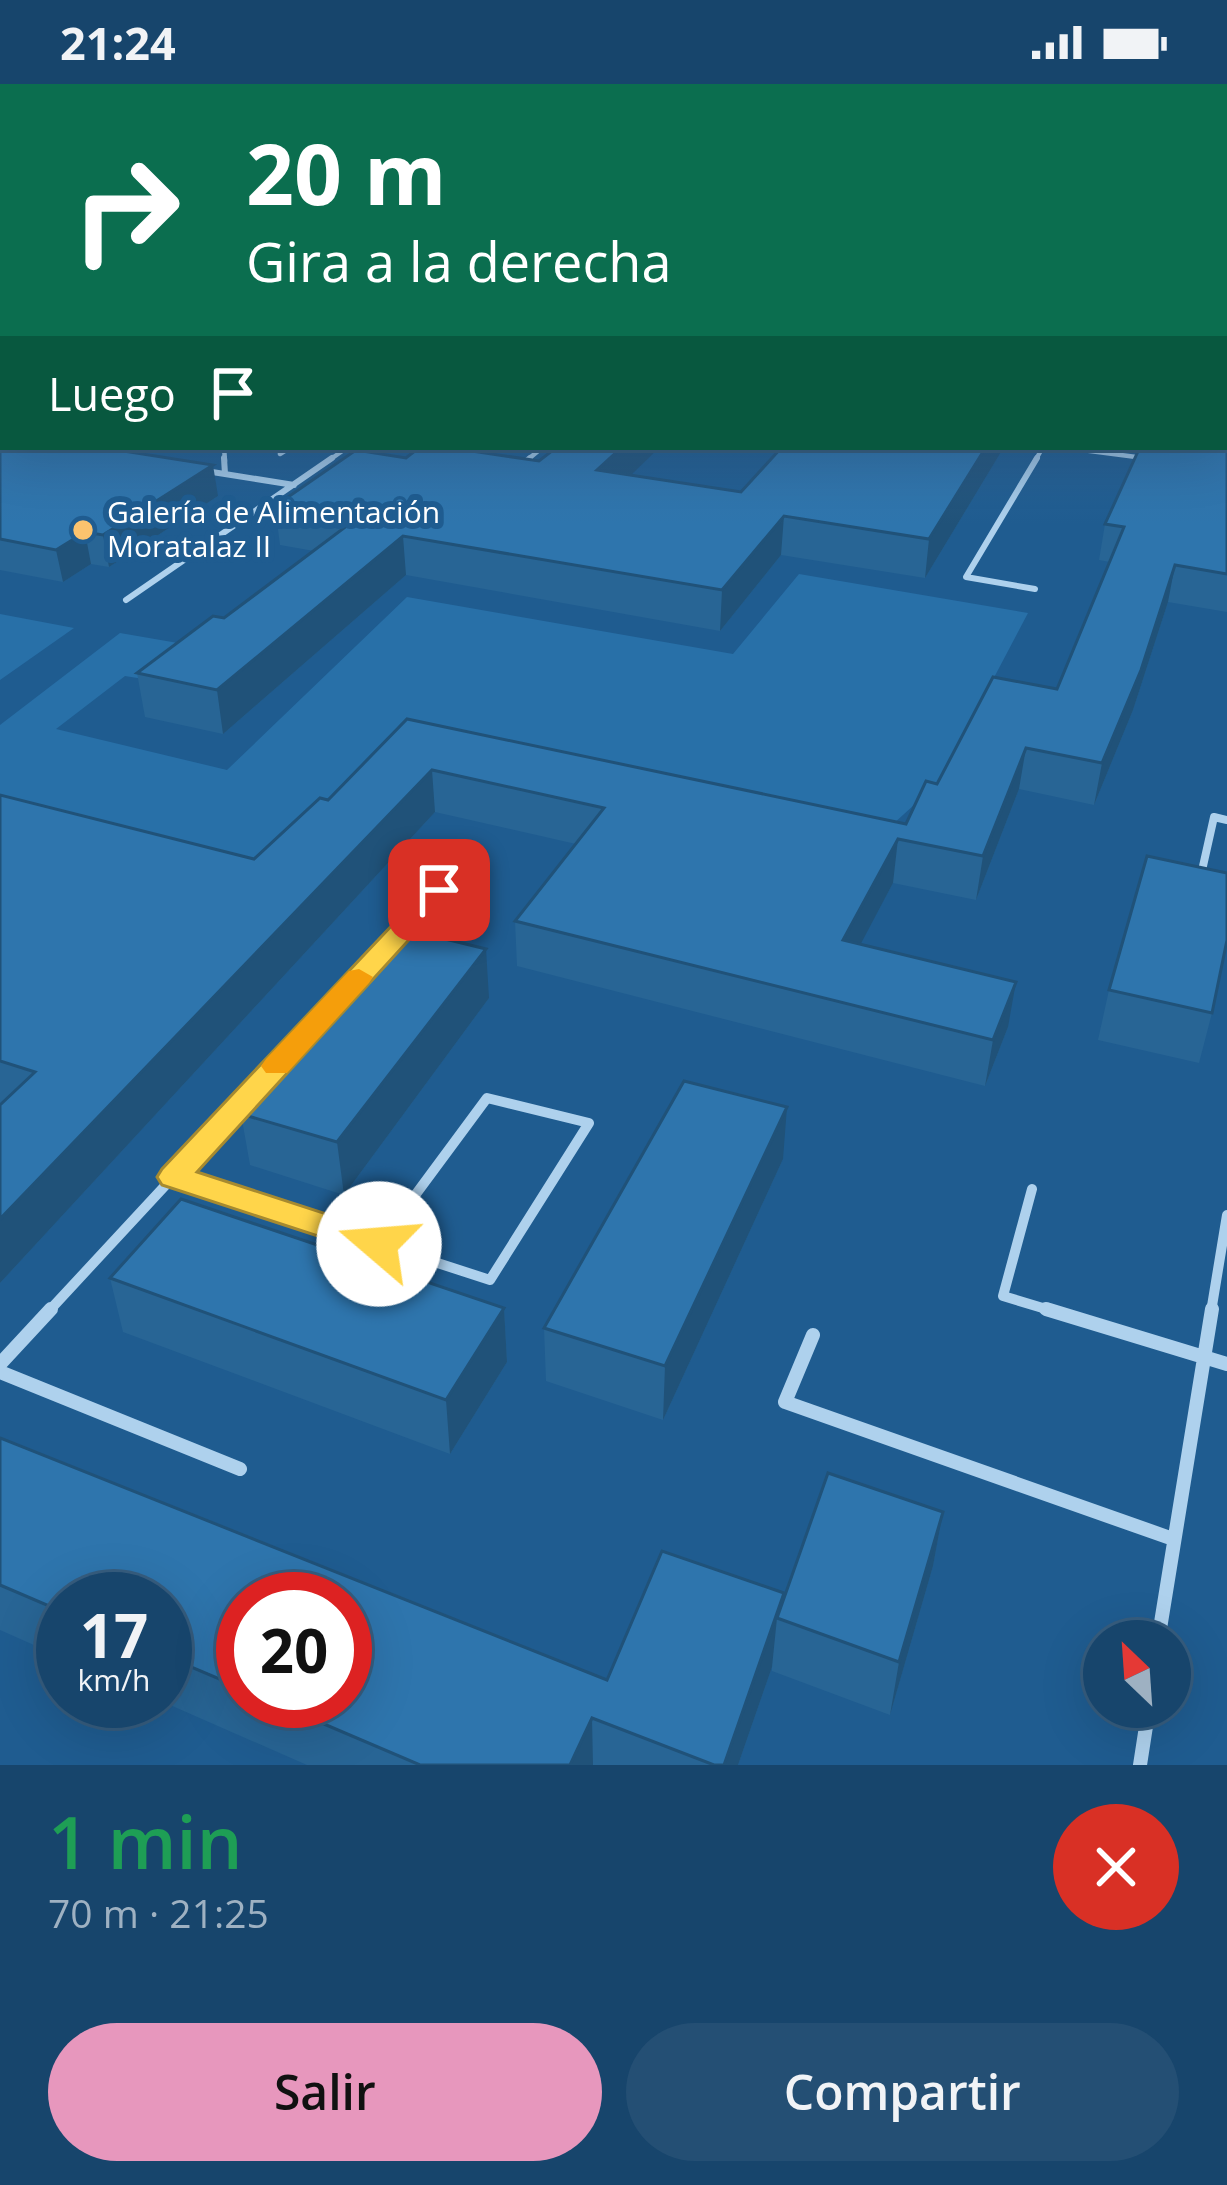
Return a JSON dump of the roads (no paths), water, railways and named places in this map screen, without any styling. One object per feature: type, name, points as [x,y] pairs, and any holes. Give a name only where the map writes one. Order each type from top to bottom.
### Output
[{"type":"lane","points":[[224,450],[225,474]]},
{"type":"lane","points":[[280,454],[286,450]]},
{"type":"lane","points":[[125,601],[344,450]]},
{"type":"lane","points":[[509,476],[539,450]]},
{"type":"lane","points":[[1035,589],[966,577],[1040,450]]},
{"type":"lane","points":[[1083,450],[1164,460]]},
{"type":"lane","points":[[339,453],[355,456]]},
{"type":"lane","points":[[202,470],[294,485]]},
{"type":"lane","points":[[1214,881],[1201,878],[1214,818],[1227,820]]},
{"type":"lane","points":[[392,941],[439,890]]},
{"type":"lane","points":[[240,1469],[0,1368],[361,975]]},
{"type":"lane","points":[[174,1177],[379,1244],[490,1280],[589,1123],[487,1097],[379,1244]]},
{"type":"lane","points":[[1032,1189],[1003,1296],[1227,1364]]},
{"type":"lane","points":[[1161,1620],[1227,1215]]},
{"type":"lane","points":[[813,1335],[785,1402],[1174,1539]]},
{"type":"lane","points":[[1140,1765],[1146,1728]]},
{"type":"place","name":"Galería de Alimentación Moratalaz II","points":[[83,530]]}]
